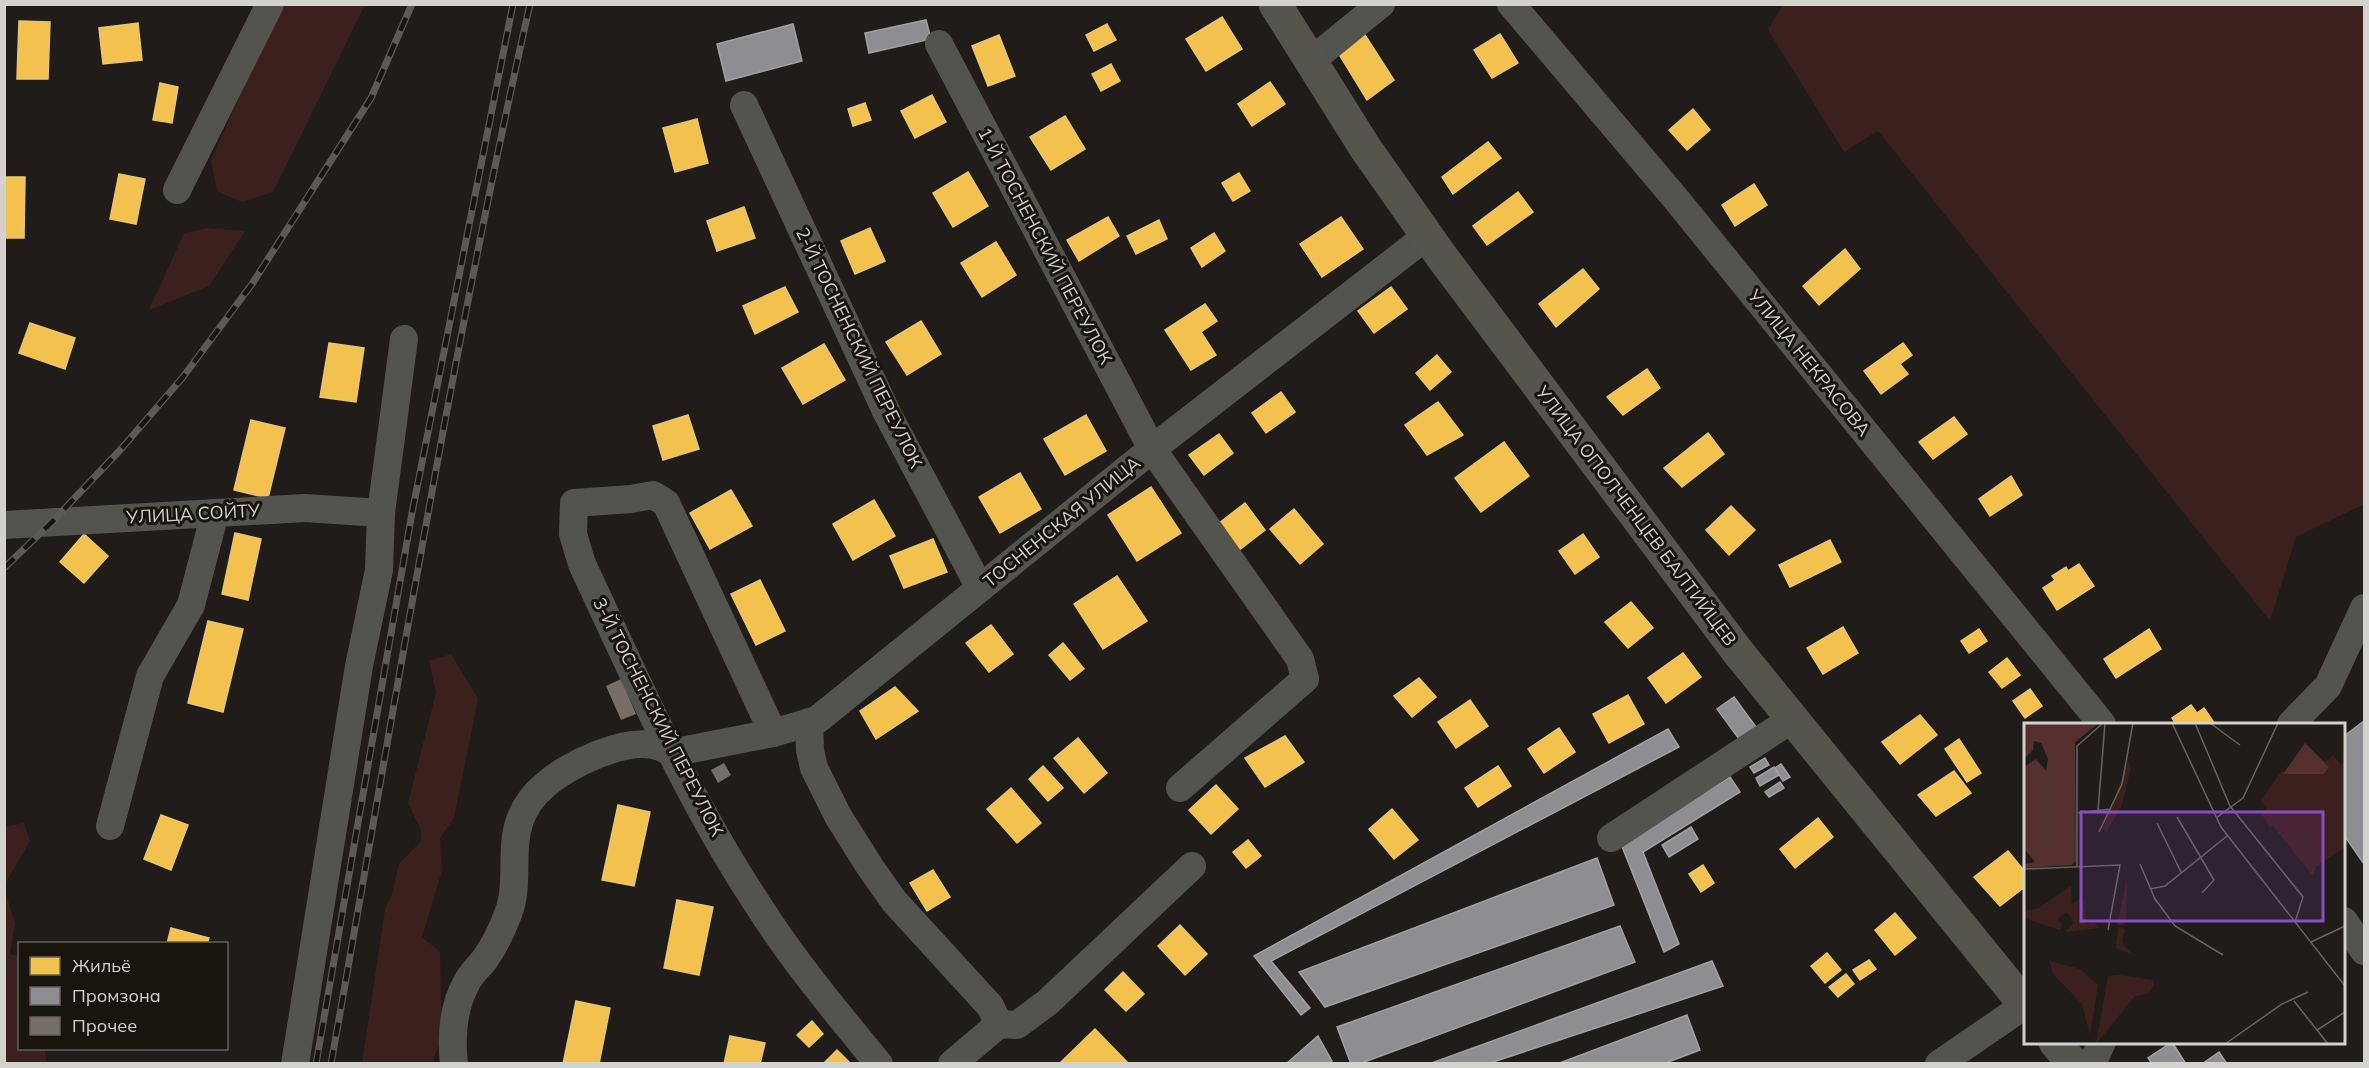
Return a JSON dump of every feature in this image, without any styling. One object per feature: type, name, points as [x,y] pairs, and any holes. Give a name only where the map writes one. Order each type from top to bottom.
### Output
[{"type":"main road","name":"УЛИЦА ОПОЛЧЕНЦЕВ БАЛТИЙЦЕВ","points":[[1275,4],[1366,149],[1731,642],[2024,1005]]},
{"type":"main road","points":[[2057,1044],[2073,1064]]},
{"type":"street","points":[[177,190],[270,4]]},
{"type":"street","points":[[1311,61],[1381,4]]},
{"type":"street","name":"УЛИЦА НЕКРАСОВА","points":[[1511,4],[1684,208],[2101,723]]},
{"type":"street","name":"1-Й ТОСНЕНСКИЙ ПЕРЕУЛОК","points":[[939,44],[1152,449],[1300,659],[1305,679],[1180,788]]},
{"type":"street","name":"2-Й ТОСНЕНСКИЙ ПЕРЕУЛОК","points":[[744,105],[887,413],[980,588]]},
{"type":"street","name":"ТОСНЕНСКАЯ УЛИЦА","points":[[671,753],[773,733],[817,720],[1152,449],[1428,235]]},
{"type":"street","points":[[295,1064],[359,666],[379,570],[381,513],[404,339]]},
{"type":"street","name":"3-Й ТОСНЕНСКИЙ ПЕРЕУЛОК","points":[[773,733],[666,503],[653,495],[574,503],[573,534],[582,564],[671,753],[721,845],[759,908],[799,964],[879,1064]]},
{"type":"street","name":"УЛИЦА СОЙТУ","points":[[4,525],[305,508],[381,513]]},
{"type":"street","points":[[110,826],[150,676],[191,605],[215,513]]},
{"type":"street","points":[[2292,723],[2328,686],[2364,608]]},
{"type":"street","points":[[1611,838],[1792,719]]},
{"type":"street","points":[[809,722],[810,750],[814,768],[838,816],[870,867],[894,901],[990,1006],[999,1024]]},
{"type":"street","points":[[454,1064],[454,1026],[457,1005],[466,982],[485,960],[509,912],[515,882],[516,837],[519,821],[528,803],[544,786],[572,767],[618,747],[659,746],[671,753]]},
{"type":"street","points":[[952,1064],[999,1024],[1017,1024],[1048,1002],[1192,866]]},
{"type":"street","points":[[2345,924],[2364,951]]},
{"type":"street","points":[[1939,1064],[2024,1007]]},
{"type":"street","points":[[2092,1064],[2101,1044]]},
{"type":"shaded area","points":[[1783,4],[2364,5],[2364,504],[2296,537],[2270,621],[1878,131],[1844,152],[1768,30]]},
{"type":"shaded area","points":[[281,5],[365,5],[273,192],[242,202],[217,191],[211,160]]},
{"type":"shaded area","points":[[208,228],[245,231],[209,286],[149,310],[184,233]]},
{"type":"shaded area","points":[[451,654],[478,699],[454,818],[440,838],[442,870],[422,937],[440,952],[442,1038],[432,1063],[362,1064],[385,909],[392,894],[399,864],[421,841],[421,830],[408,803],[436,693],[429,661]]},
{"type":"shaded area","points":[[24,823],[30,841],[5,884],[5,827]]},
{"type":"shaded area","points":[[4,888],[15,923],[10,954],[18,956],[18,1050],[45,1050],[46,1063],[5,1063]]},
{"type":"building: Жильё","points":[[1222,17],[1242,49],[1206,71],[1186,39]]},
{"type":"building: Жильё","points":[[19,21],[50,22],[48,79],[17,79]]},
{"type":"building: Жильё","points":[[138,23],[142,60],[103,64],[99,28]]},
{"type":"building: Жильё","points":[[1107,24],[1116,40],[1094,51],[1086,35]]},
{"type":"building: Жильё","points":[[1500,34],[1518,63],[1492,78],[1474,50]]},
{"type":"building: Жильё","points":[[999,35],[1015,76],[988,86],[972,46]]},
{"type":"building: Жильё","points":[[1365,35],[1394,80],[1367,100],[1337,51]]},
{"type":"building: Жильё","points":[[1111,64],[1120,81],[1101,91],[1092,74]]},
{"type":"building: Жильё","points":[[1270,82],[1285,104],[1252,126],[1238,104]]},
{"type":"building: Жильё","points":[[160,83],[178,87],[172,123],[153,120]]},
{"type":"building: Жильё","points":[[932,95],[946,122],[915,138],[901,111]]},
{"type":"building: Жильё","points":[[865,103],[871,120],[853,126],[848,109]]},
{"type":"building: Жильё","points":[[1693,109],[1710,130],[1687,150],[1669,130]]},
{"type":"building: Жильё","points":[[1065,116],[1085,149],[1051,170],[1030,137]]},
{"type":"building: Жильё","points":[[697,119],[708,163],[675,172],[663,128]]},
{"type":"building: Жильё","points":[[1488,142],[1501,158],[1453,194],[1442,177]]},
{"type":"building: Жильё","points":[[968,172],[988,206],[953,227],[933,193]]},
{"type":"building: Жильё","points":[[1239,173],[1250,191],[1233,201],[1222,183]]},
{"type":"building: Жильё","points":[[119,174],[145,179],[136,224],[110,219]]},
{"type":"building: Жильё","points":[[4,177],[25,177],[24,238],[4,238]]},
{"type":"building: Жильё","points":[[1754,184],[1767,205],[1735,226],[1722,205]]},
{"type":"building: Жильё","points":[[1518,192],[1533,212],[1487,245],[1473,226]]},
{"type":"building: Жильё","points":[[744,207],[755,238],[717,251],[707,221]]},
{"type":"building: Жильё","points":[[1108,217],[1119,236],[1079,261],[1067,240]]},
{"type":"building: Жильё","points":[[1341,217],[1363,249],[1322,277],[1300,244]]},
{"type":"building: Жильё","points":[[1159,220],[1167,239],[1136,254],[1127,236]]},
{"type":"building: Жильё","points":[[870,228],[885,261],[855,274],[841,241]]},
{"type":"building: Жильё","points":[[1214,233],[1225,251],[1202,267],[1191,248]]},
{"type":"building: Жильё","points":[[996,242],[1016,275],[982,297],[961,263]]},
{"type":"building: Жильё","points":[[1845,249],[1860,269],[1819,305],[1803,286]]},
{"type":"building: Жильё","points":[[1583,269],[1599,289],[1556,327],[1539,304]]},
{"type":"building: Жильё","points":[[785,287],[798,312],[755,334],[743,306]]},
{"type":"building: Жильё","points":[[1391,287],[1407,309],[1374,333],[1358,311]]},
{"type":"building: Жильё","points":[[1205,304],[1217,321],[1201,332],[1216,355],[1191,370],[1165,330]]},
{"type":"building: Жильё","points":[[921,321],[941,354],[907,375],[886,342]]},
{"type":"building: Жильё","points":[[30,323],[75,338],[65,369],[19,353]]},
{"type":"building: Жильё","points":[[329,343],[364,348],[356,402],[320,397]]},
{"type":"building: Жильё","points":[[1903,343],[1912,355],[1900,364],[1908,374],[1881,394],[1864,371]]},
{"type":"building: Жильё","points":[[824,344],[845,380],[803,404],[782,368]]},
{"type":"building: Жильё","points":[[1437,355],[1451,372],[1430,390],[1416,373]]},
{"type":"building: Жильё","points":[[1647,369],[1660,388],[1623,415],[1607,397]]},
{"type":"building: Жильё","points":[[1281,392],[1295,412],[1266,433],[1252,413]]},
{"type":"building: Жильё","points":[[1438,402],[1463,435],[1427,455],[1405,425]]},
{"type":"building: Жильё","points":[[688,415],[699,449],[663,460],[653,426]]},
{"type":"building: Жильё","points":[[1086,415],[1106,451],[1065,475],[1044,439]]},
{"type":"building: Жильё","points":[[1954,417],[1967,434],[1933,459],[1919,442]]},
{"type":"building: Жильё","points":[[251,420],[285,428],[268,498],[234,490]]},
{"type":"building: Жильё","points":[[1708,433],[1724,454],[1682,487],[1664,468]]},
{"type":"building: Жильё","points":[[1219,434],[1233,453],[1204,475],[1189,455]]},
{"type":"building: Жильё","points":[[1504,442],[1529,476],[1481,512],[1455,478]]},
{"type":"building: Жильё","points":[[1020,473],[1041,509],[1000,533],[979,497]]},
{"type":"building: Жильё","points":[[2011,476],[2022,495],[1990,516],[1979,499]]},
{"type":"building: Жильё","points":[[1151,487],[1181,533],[1137,561],[1108,515]]},
{"type":"building: Жильё","points":[[731,490],[752,526],[710,549],[690,513]]},
{"type":"building: Жильё","points":[[874,500],[895,536],[853,560],[833,524]]},
{"type":"building: Жильё","points":[[1245,503],[1265,530],[1238,551],[1218,524]]},
{"type":"building: Жильё","points":[[1731,506],[1755,530],[1729,555],[1706,530]]},
{"type":"building: Жильё","points":[[1294,509],[1323,544],[1300,564],[1270,529]]},
{"type":"building: Жильё","points":[[235,533],[261,539],[248,600],[222,594]]},
{"type":"building: Жильё","points":[[84,534],[108,556],[84,583],[60,562]]},
{"type":"building: Жильё","points":[[1583,534],[1599,557],[1575,574],[1559,551]]},
{"type":"building: Жильё","points":[[933,539],[947,572],[904,588],[890,556]]},
{"type":"building: Жильё","points":[[1830,540],[1841,562],[1790,587],[1779,565]]},
{"type":"building: Жильё","points":[[2079,564],[2094,586],[2057,610],[2043,588],[2055,580],[2052,576],[2066,567],[2068,571]]},
{"type":"building: Жильё","points":[[1117,576],[1147,621],[1103,649],[1074,604]]},
{"type":"building: Жильё","points":[[760,580],[785,631],[756,645],[731,594]]},
{"type":"building: Жильё","points":[[1631,602],[1653,628],[1628,648],[1605,622]]},
{"type":"building: Жильё","points":[[208,621],[243,629],[223,712],[188,703]]},
{"type":"building: Жильё","points":[[991,625],[1013,654],[989,672],[966,643]]},
{"type":"building: Жильё","points":[[1843,627],[1858,653],[1823,674],[1807,648]]},
{"type":"building: Жильё","points":[[1979,629],[1987,641],[1969,653],[1961,641]]},
{"type":"building: Жильё","points":[[2149,629],[2161,649],[2116,678],[2104,659]]},
{"type":"building: Жильё","points":[[1063,643],[1084,669],[1070,680],[1049,655]]},
{"type":"building: Жильё","points":[[1683,653],[1701,677],[1666,703],[1648,678]]},
{"type":"building: Жильё","points":[[2007,658],[2020,675],[2002,688],[1989,672]]},
{"type":"building: Жильё","points":[[1419,678],[1436,697],[1412,717],[1394,696]]},
{"type":"building: Жильё","points":[[895,687],[918,711],[876,739],[860,711]]},
{"type":"building: Жильё","points":[[2030,689],[2042,706],[2025,718],[2013,701]]},
{"type":"building: Жильё","points":[[1628,695],[1644,724],[1609,743],[1593,714]]},
{"type":"building: Жильё","points":[[1470,700],[1488,726],[1456,748],[1438,722]]},
{"type":"building: Жильё","points":[[2191,705],[2197,713],[2204,708],[2214,723],[2175,723],[2172,718]]},
{"type":"building: Жильё","points":[[1920,715],[1937,735],[1900,764],[1882,742]]},
{"type":"building: Жильё","points":[[1559,728],[1575,752],[1544,773],[1528,749]]},
{"type":"building: Жильё","points":[[1285,736],[1304,762],[1265,787],[1245,758]]},
{"type":"building: Жильё","points":[[1078,738],[1107,773],[1084,793],[1054,758]]},
{"type":"building: Жильё","points":[[1959,739],[1981,773],[1967,782],[1945,749]]},
{"type":"building: Жильё","points":[[1043,766],[1063,788],[1048,801],[1029,779]]},
{"type":"building: Жильё","points":[[1498,766],[1511,786],[1478,807],[1465,788]]},
{"type":"building: Жильё","points":[[1954,771],[1971,793],[1936,816],[1918,795]]},
{"type":"building: Жильё","points":[[1216,785],[1238,809],[1211,834],[1189,810]]},
{"type":"building: Жильё","points":[[1011,788],[1041,823],[1017,843],[987,809]]},
{"type":"building: Жильё","points":[[618,805],[650,812],[634,886],[602,880]]},
{"type":"building: Жильё","points":[[1392,809],[1418,840],[1394,859],[1369,829]]},
{"type":"building: Жильё","points":[[161,815],[188,825],[171,870],[144,859]]},
{"type":"building: Жильё","points":[[1818,818],[1833,837],[1795,868],[1780,849]]},
{"type":"building: Жильё","points":[[1248,840],[1261,856],[1246,868],[1233,852]]},
{"type":"building: Жильё","points":[[2008,851],[2024,871],[2024,888],[2000,906],[1974,877]]},
{"type":"building: Жильё","points":[[1703,865],[1714,883],[1701,892],[1689,874]]},
{"type":"building: Жильё","points":[[933,870],[950,897],[927,911],[910,883]]},
{"type":"building: Жильё","points":[[677,900],[713,907],[699,975],[664,968]]},
{"type":"building: Жильё","points":[[1895,913],[1916,938],[1895,955],[1875,930]]},
{"type":"building: Жильё","points":[[1180,925],[1207,954],[1185,975],[1158,946]]},
{"type":"building: Жильё","points":[[171,928],[209,938],[208,942],[168,942]]},
{"type":"building: Жильё","points":[[1827,953],[1841,970],[1825,983],[1811,966]]},
{"type":"building: Жильё","points":[[1869,960],[1876,969],[1860,980],[1853,970]]},
{"type":"building: Жильё","points":[[1123,972],[1144,994],[1126,1011],[1105,990]]},
{"type":"building: Жильё","points":[[1846,974],[1854,984],[1838,997],[1829,987]]},
{"type":"building: Жильё","points":[[576,1001],[610,1008],[599,1064],[563,1064]]},
{"type":"building: Жильё","points":[[812,1021],[823,1034],[809,1047],[797,1035]]},
{"type":"building: Жильё","points":[[1095,1029],[1127,1062],[1126,1064],[1059,1064]]},
{"type":"building: Жильё","points":[[730,1036],[765,1043],[760,1064],[724,1064]]},
{"type":"building: Жильё","points":[[837,1050],[851,1064],[827,1064],[825,1062]]},
{"type":"building: Промзона","points":[[926,20],[931,39],[869,53],[865,33]]},
{"type":"building: Промзона","points":[[793,24],[802,61],[726,81],[717,44]]},
{"type":"building: Промзона","points":[[1734,697],[1759,731],[1742,743],[1717,709]]},
{"type":"building: Промзона","points":[[2364,721],[2364,864],[2345,836],[2345,735]]},
{"type":"building: Промзона","points":[[1668,729],[1679,747],[1271,961],[1310,1008],[1301,1015],[1254,956]]},
{"type":"building: Промзона","points":[[1765,758],[1769,765],[1754,773],[1750,767]]},
{"type":"building: Промзона","points":[[1781,764],[1790,777],[1783,781],[1775,768]]},
{"type":"building: Промзона","points":[[1774,767],[1779,775],[1760,786],[1756,778]]},
{"type":"building: Промзона","points":[[1730,777],[1740,792],[1643,852],[1679,944],[1664,952],[1621,844]]},
{"type":"building: Промзона","points":[[1780,782],[1784,788],[1769,797],[1765,792]]},
{"type":"building: Промзона","points":[[1691,827],[1698,839],[1669,857],[1662,845]]},
{"type":"building: Промзона","points":[[1597,858],[1614,905],[1325,1007],[1299,972]]},
{"type":"building: Промзона","points":[[1620,926],[1635,962],[1359,1064],[1351,1064],[1337,1027]]},
{"type":"building: Промзона","points":[[1712,961],[1723,986],[1487,1064],[1429,1064]]},
{"type":"building: Промзона","points":[[1687,1015],[1700,1050],[1663,1064],[1557,1064]]},
{"type":"building: Промзона","points":[[1318,1036],[1332,1061],[1329,1064],[1286,1064]]},
{"type":"building: Промзона","points":[[2169,1044],[2173,1044],[2186,1064],[2152,1064],[2148,1058]]},
{"type":"building: Промзона","points":[[2219,1052],[2227,1064],[2202,1064]]},
{"type":"building: Прочее","points":[[621,679],[636,714],[621,720],[606,686]]},
{"type":"building: Прочее","points":[[724,763],[731,775],[718,783],[711,770]]},
{"type":"railway","points":[[4,568],[52,522],[122,448],[183,377],[252,284],[371,98],[412,4]]},
{"type":"railway","points":[[316,1064],[412,513],[513,4]]},
{"type":"railway","points":[[331,1064],[449,400],[474,268],[530,4]]}]
